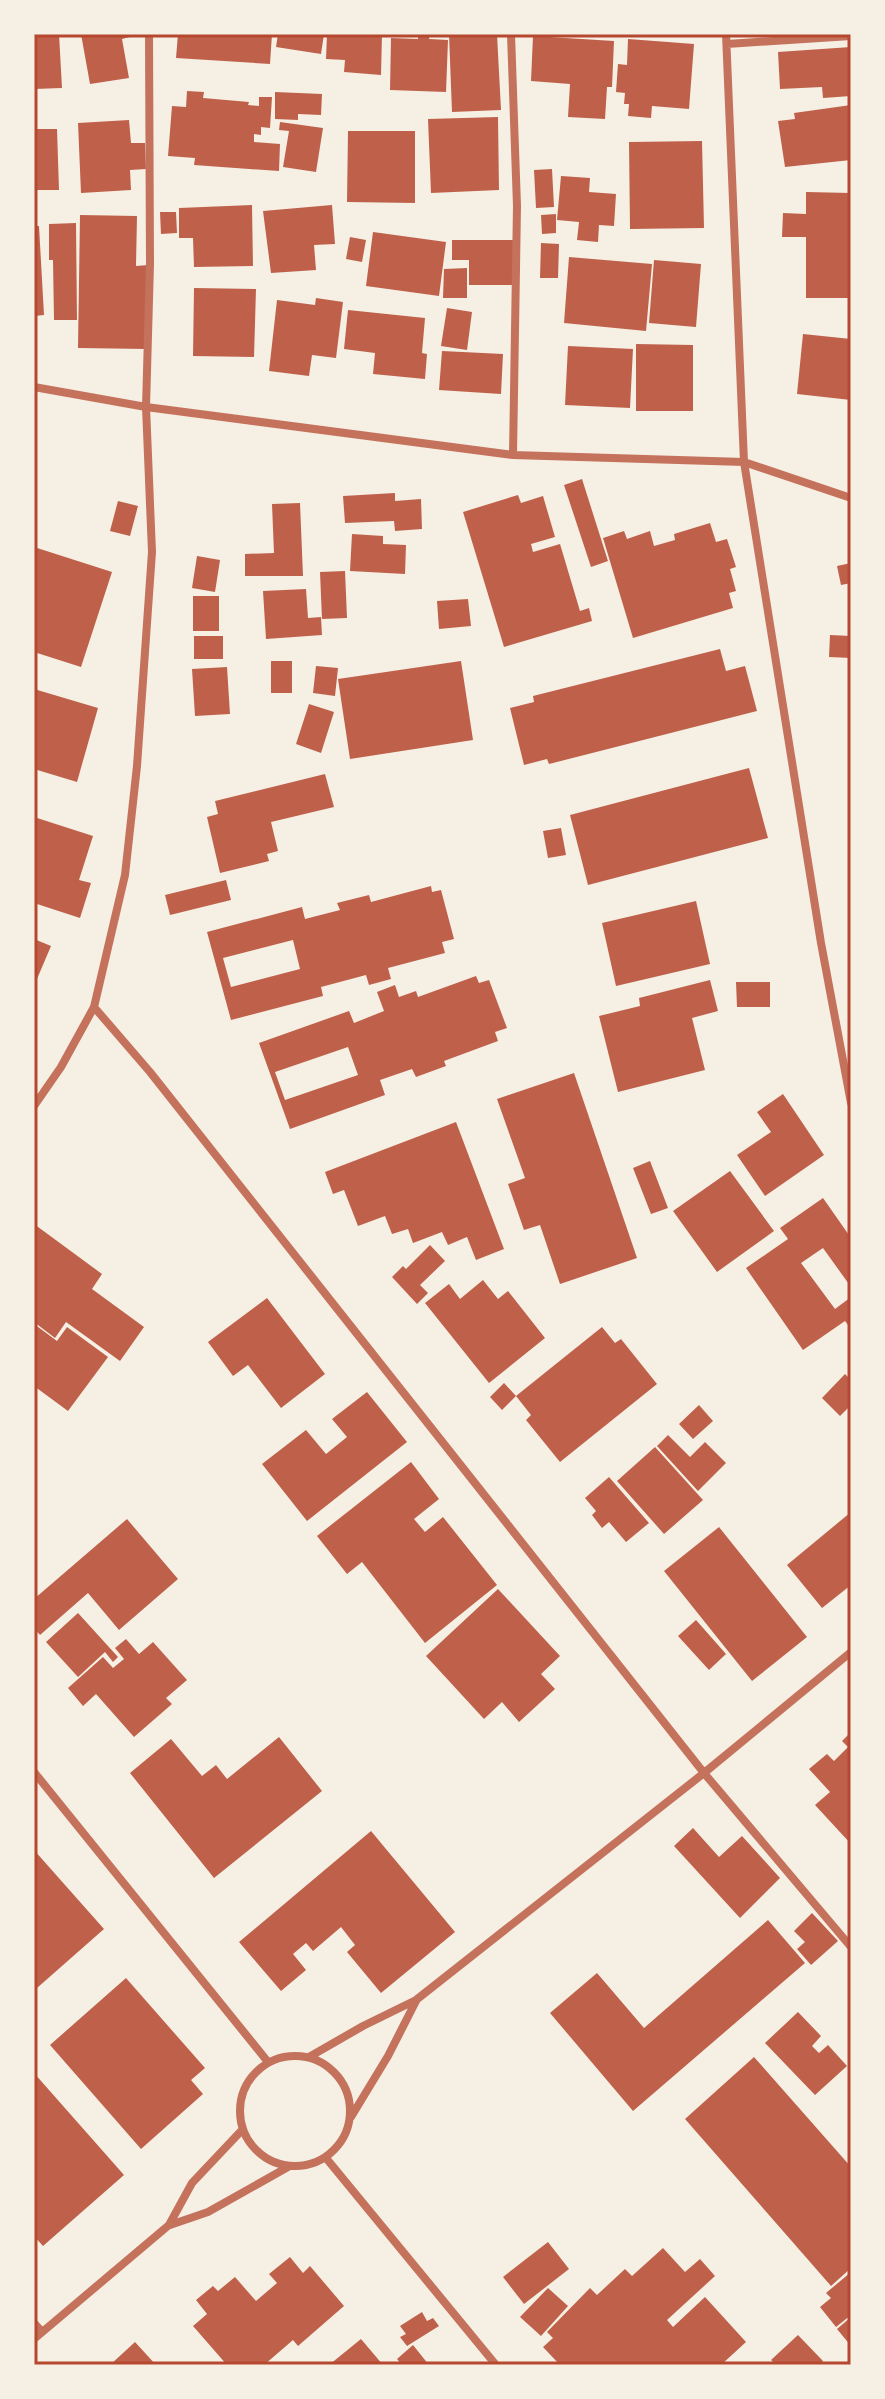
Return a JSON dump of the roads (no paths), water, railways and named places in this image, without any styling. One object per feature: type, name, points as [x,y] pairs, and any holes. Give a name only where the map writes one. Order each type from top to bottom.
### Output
[{"type":"street","points":[[34,1106],[61,1067],[94,1007],[125,875],[137,766],[152,552],[146,407],[150,264],[149,34]]},
{"type":"street","points":[[511,34],[517,206],[513,455]]},
{"type":"street","points":[[851,36],[727,39],[744,462],[821,943],[851,1103]]},
{"type":"street","points":[[34,387],[146,407],[513,455],[744,462],[851,498]]},
{"type":"street","points":[[94,1007],[150,1072],[704,1773],[851,1947]]},
{"type":"street","points":[[309,2057],[416,2000],[704,1773],[851,1652]]},
{"type":"street","points":[[34,1772],[268,2062]]},
{"type":"street","points":[[351,2117],[349,2097],[341,2079],[327,2065],[295,2055],[268,2062],[253,2075],[243,2091],[240,2110],[243,2129],[253,2147],[269,2160],[288,2167],[308,2166],[326,2158],[343,2141],[351,2117],[388,2056],[416,2000]]},
{"type":"street","points":[[34,2339],[169,2225],[192,2183],[243,2129]]},
{"type":"street","points":[[326,2158],[496,2365]]},
{"type":"street","points":[[169,2225],[208,2212],[288,2167]]},
{"type":"street","points":[[34,2323],[42,2332]]}]
